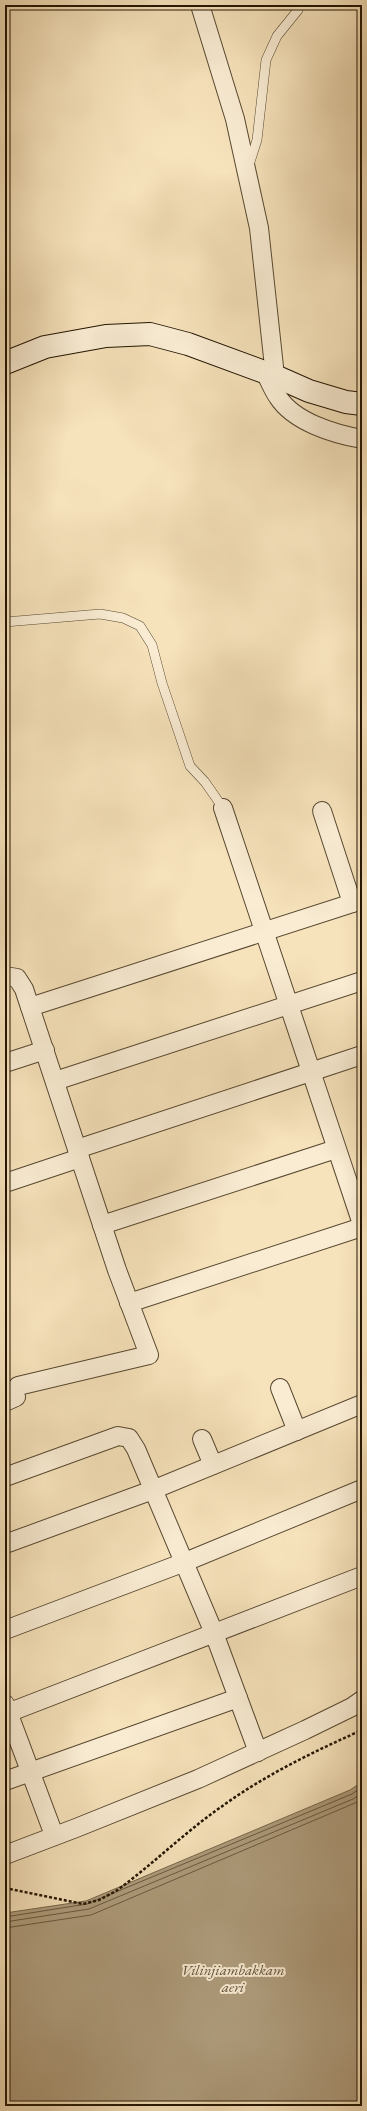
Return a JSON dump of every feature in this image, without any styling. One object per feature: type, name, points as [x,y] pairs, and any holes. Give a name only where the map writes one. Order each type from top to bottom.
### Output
[{"type":"street","points":[[200,5],[234,119],[259,228],[270,374],[277,397],[295,414],[326,429],[362,439]]},
{"type":"street","points":[[5,362],[45,347],[106,336],[150,334],[188,344],[270,374],[309,391],[362,404]]},
{"type":"street","points":[[223,808],[362,1224]]},
{"type":"street","points":[[30,1007],[357,902],[322,811]]},
{"type":"street","points":[[5,976],[17,978],[24,989],[102,1225],[149,1355],[13,1395]]},
{"type":"street","points":[[55,1081],[362,982]]},
{"type":"street","points":[[5,1063],[44,1050]]},
{"type":"street","points":[[5,1183],[79,1153],[362,1055]]},
{"type":"street","points":[[102,1225],[336,1148]]},
{"type":"street","points":[[129,1303],[362,1227]]},
{"type":"street","points":[[280,1388],[297,1431]]},
{"type":"street","points":[[5,1544],[153,1490],[362,1404]]},
{"type":"street","points":[[5,1477],[118,1436],[129,1438],[136,1449],[185,1562],[214,1633],[258,1752]]},
{"type":"street","points":[[202,1439],[213,1466]]},
{"type":"street","points":[[5,1630],[185,1562],[362,1488]]},
{"type":"street","points":[[54,1836],[6,1710],[214,1633],[362,1576]]},
{"type":"street","points":[[5,1781],[238,1698]]},
{"type":"street","points":[[5,1855],[198,1779],[352,1707],[362,1700]]},
{"type":"lane","points":[[246,172],[257,140],[266,60],[278,36],[298,10]]},
{"type":"lane","points":[[5,622],[100,614],[123,618],[140,626],[152,645],[162,683],[190,766],[205,782],[223,808]]},
{"type":"path","points":[[5,1888],[83,1904],[99,1900],[116,1891],[220,1807],[268,1776],[308,1754],[362,1730]]},
{"type":"water","name":"Vilinjiambakkam aeri","points":[[362,1782],[362,2106],[5,2106],[5,1913],[86,1901],[350,1790]]}]
